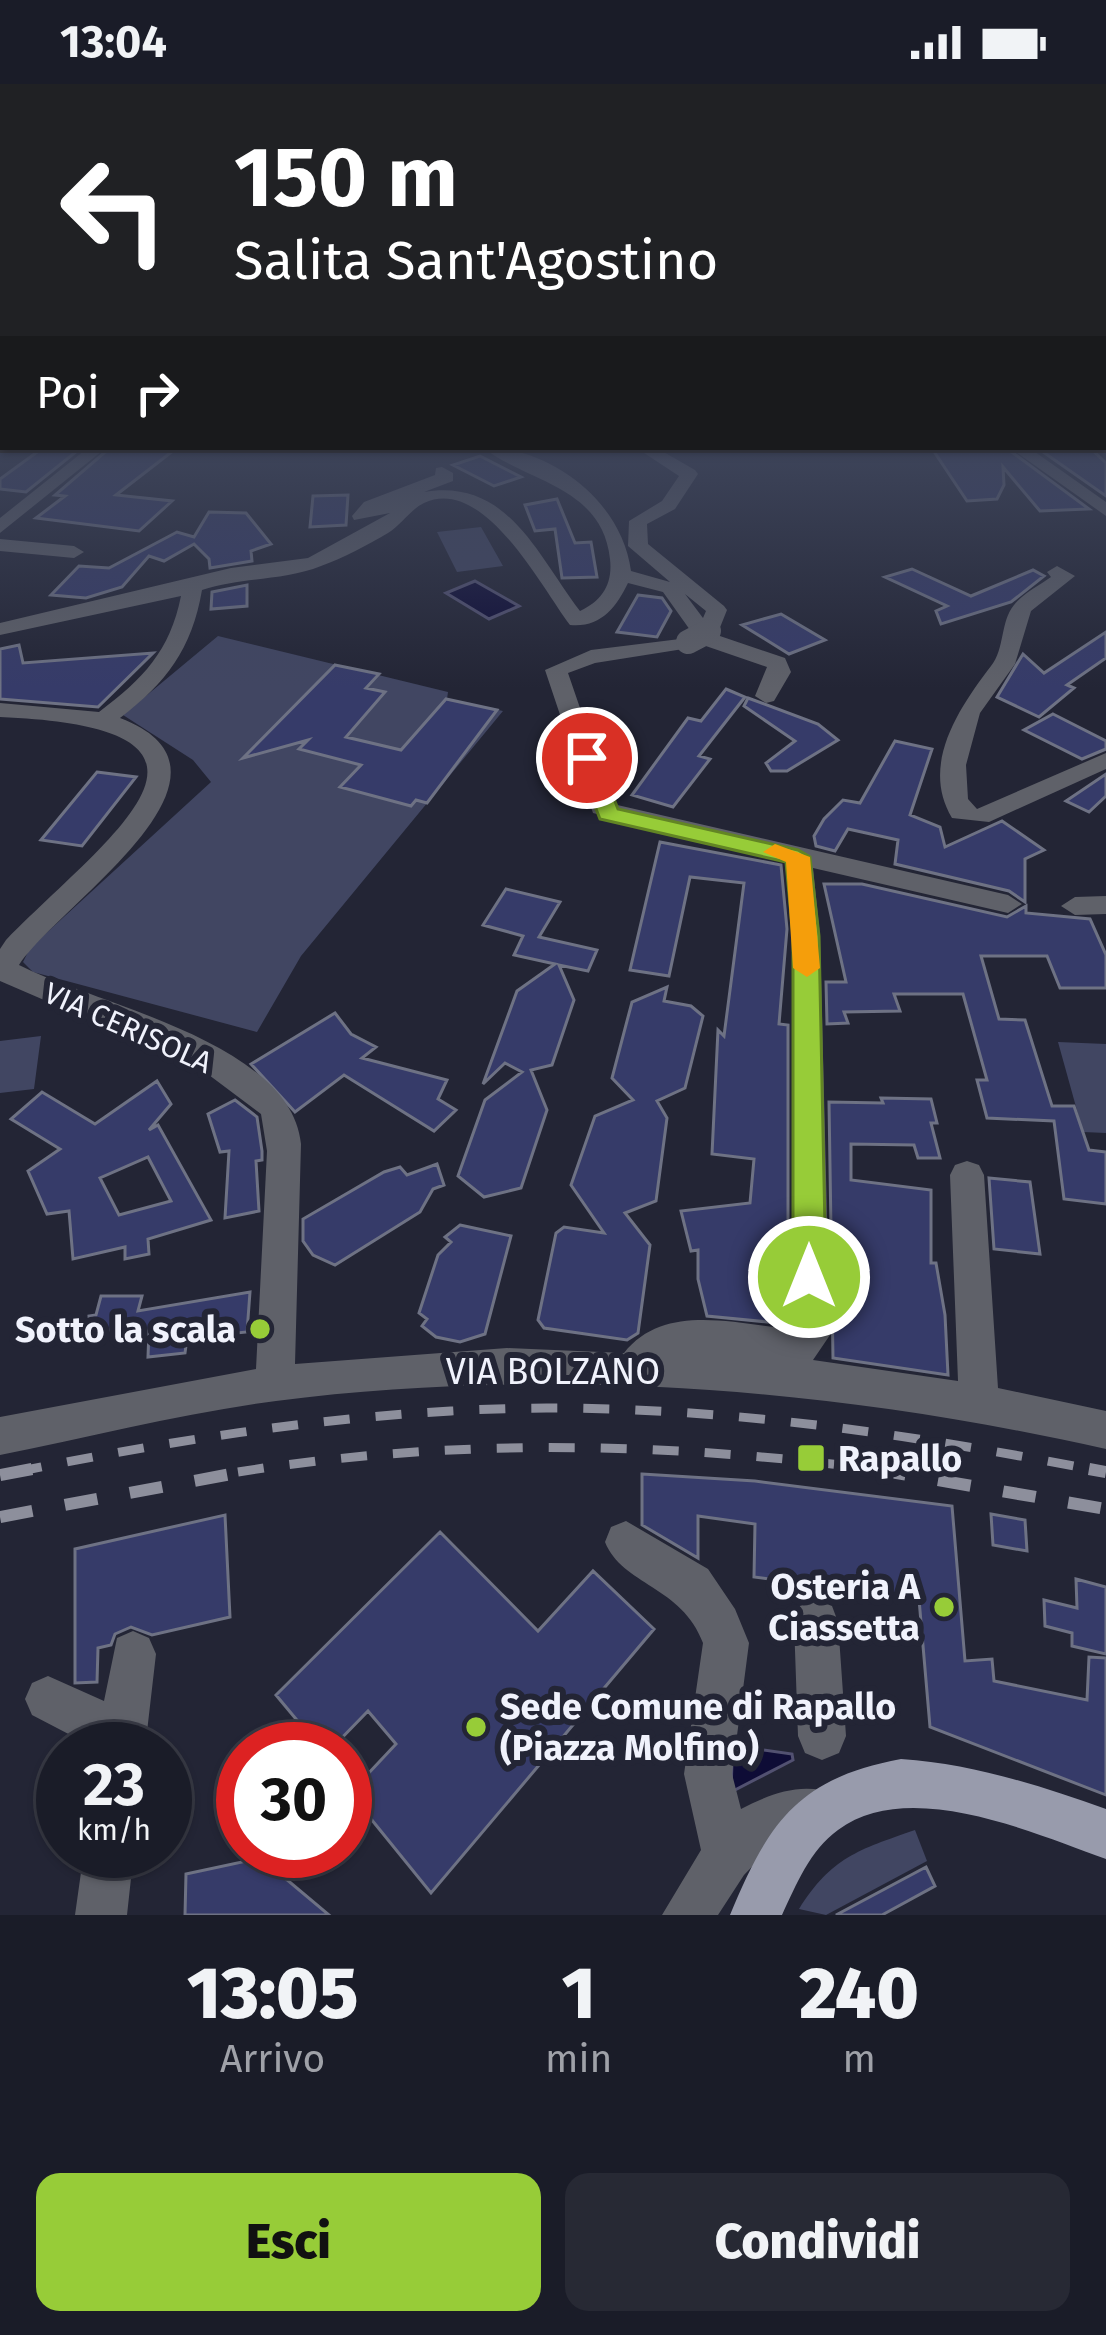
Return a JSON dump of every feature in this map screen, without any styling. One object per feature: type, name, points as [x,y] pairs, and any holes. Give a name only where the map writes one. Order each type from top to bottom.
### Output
[{"type":"main road","points":[[757,1914],[774,1864],[820,1812],[846,1796],[890,1781],[933,1780],[1106,1834]]},
{"type":"street","points":[[0,628],[193,587],[231,574],[290,569],[329,557],[396,517]]},
{"type":"street","points":[[499,517],[511,524],[523,550],[578,621],[606,607],[622,575],[614,542],[599,517]]},
{"type":"street","points":[[645,517],[638,521],[638,545],[717,610],[698,637],[591,656],[556,670],[608,814],[1008,904]]},
{"type":"street","points":[[0,545],[74,552]]},
{"type":"street","points":[[1057,572],[1065,576],[1061,584],[1022,608],[1003,667],[986,684],[963,727],[956,752],[956,805],[968,816],[980,817],[1106,760]]},
{"type":"street","points":[[622,575],[670,588],[707,638],[777,663],[779,672],[766,696]]},
{"type":"street","points":[[0,710],[105,718],[155,682],[173,659],[187,628],[193,587]]},
{"type":"street","name":"VIA CERISOLA","points":[[105,718],[143,739],[162,761],[166,779],[154,804],[94,870],[11,947],[2,970],[210,1062],[272,1102],[284,1129],[275,1383]]},
{"type":"street","points":[[636,1368],[652,1347],[673,1336],[805,1346],[811,1335],[806,936],[798,857]]},
{"type":"street","points":[[1075,905],[1106,905]]},
{"type":"street","points":[[967,1175],[979,1402]]},
{"type":"street","name":"VIA BOLZANO","points":[[0,1436],[275,1383],[507,1366],[816,1378],[979,1402],[1106,1430]]},
{"type":"street","points":[[626,1542],[692,1585],[713,1609],[726,1643],[708,1774],[728,1855]]},
{"type":"street","points":[[816,1622],[821,1736]]},
{"type":"street","points":[[122,1722],[133,1654]]},
{"type":"street","points":[[48,1699],[93,1722]]},
{"type":"street","points":[[688,1915],[728,1855],[759,1824],[783,1811],[820,1812]]},
{"type":"street","points":[[101,1915],[106,1878]]},
{"type":"shaded area","points":[[481,527],[503,566],[457,572],[437,532]]},
{"type":"shaded area","points":[[475,581],[519,606],[489,619],[446,593]]},
{"type":"shaded area","points":[[218,636],[448,692],[447,699],[503,711],[301,956],[257,1032],[33,972],[23,962],[30,948],[211,782],[193,760],[123,715]]},
{"type":"shaded area","points":[[41,1036],[34,1089],[0,1093],[0,1041]]},
{"type":"shaded area","points":[[1058,1042],[1106,1044],[1106,1133],[1083,1132]]},
{"type":"shaded area","points":[[750,1748],[792,1754],[793,1760],[731,1792],[732,1761],[738,1751]]},
{"type":"shaded area","points":[[915,1830],[927,1861],[826,1915],[799,1909],[835,1866],[877,1843]]},
{"type":"building","points":[[37,517],[154,517],[139,531]]},
{"type":"building","points":[[206,517],[250,517],[271,544],[251,551],[252,561],[210,568],[209,559],[194,544],[164,561],[149,556],[122,587],[86,598],[51,595],[79,566],[109,568],[177,532],[194,537]]},
{"type":"building","points":[[311,517],[347,517],[346,525],[310,527]]},
{"type":"building","points":[[530,517],[565,517],[575,543],[591,542],[597,577],[562,578],[555,529],[535,531]]},
{"type":"building","points":[[912,569],[971,596],[1033,570],[1044,576],[1011,602],[941,624],[936,611],[947,606],[885,577]]},
{"type":"building","points":[[247,585],[247,606],[211,609],[212,592]]},
{"type":"building","points":[[638,595],[662,598],[671,611],[657,637],[617,632]]},
{"type":"building","points":[[781,614],[825,640],[789,654],[742,625]]},
{"type":"building","points":[[1106,632],[1106,658],[1067,685],[1074,688],[1039,717],[997,697],[1023,654],[1044,673]]},
{"type":"building","points":[[19,645],[23,663],[153,653],[98,707],[0,699],[0,649]]},
{"type":"building","points":[[335,665],[379,674],[366,688],[385,692],[346,737],[401,750],[446,699],[497,710],[427,803],[416,800],[411,806],[340,787],[361,765],[299,749],[308,740],[243,758]]},
{"type":"building","points":[[726,689],[745,697],[699,756],[710,759],[673,807],[632,795],[688,718],[701,721]]},
{"type":"building","points":[[748,698],[818,724],[838,740],[787,771],[771,771],[766,763],[795,741],[744,706]]},
{"type":"building","points":[[1053,714],[1106,741],[1106,749],[1082,759],[1024,730]]},
{"type":"building","points":[[895,741],[932,749],[910,815],[940,827],[945,847],[1002,821],[1044,850],[1025,859],[1025,902],[1009,891],[895,864],[898,840],[848,829],[835,851],[816,846],[814,836],[824,819],[843,800],[860,803]]},
{"type":"building","points":[[97,772],[136,777],[82,846],[41,840]]},
{"type":"building","points":[[1106,774],[1106,796],[1089,812],[1066,801]]},
{"type":"building","points":[[660,842],[781,865],[787,929],[779,1024],[788,1025],[788,1324],[707,1316],[698,1279],[698,1250],[691,1251],[681,1211],[750,1203],[754,1159],[712,1154],[718,1030],[724,1036],[744,883],[690,877],[669,976],[630,970]]},
{"type":"building","points":[[824,884],[862,884],[1007,917],[1026,906],[1026,913],[1090,919],[1106,955],[1106,988],[1060,988],[1047,956],[981,956],[999,1019],[1025,1020],[1052,1106],[1074,1106],[1089,1150],[1106,1152],[1106,1204],[1064,1199],[1054,1121],[987,1118],[977,1080],[987,1080],[963,994],[894,994],[900,1011],[844,1012],[848,1023],[827,1024],[826,982],[846,982]]},
{"type":"building","points":[[506,889],[560,902],[539,937],[597,950],[588,971],[559,965],[574,1000],[552,1065],[531,1070],[547,1110],[521,1188],[484,1197],[458,1176],[485,1100],[522,1072],[505,1063],[483,1084],[517,991],[555,964],[514,955],[523,936],[483,925]]},
{"type":"building","points":[[667,987],[664,1001],[691,1006],[703,1016],[685,1088],[657,1101],[667,1118],[656,1201],[625,1213],[650,1245],[638,1333],[627,1340],[544,1328],[538,1320],[556,1233],[564,1227],[604,1233],[571,1185],[595,1116],[633,1100],[612,1078],[632,1002]]},
{"type":"building","points":[[335,1013],[351,1034],[376,1047],[362,1058],[447,1080],[438,1099],[456,1110],[434,1131],[344,1075],[295,1112],[251,1064]]},
{"type":"building","points":[[157,1081],[171,1104],[149,1130],[158,1125],[211,1220],[148,1239],[149,1254],[125,1259],[125,1247],[73,1259],[69,1211],[47,1214],[28,1171],[60,1149],[11,1119],[42,1092],[95,1124]],"holes":[[[148,1157],[171,1201],[119,1215],[100,1178]]]},
{"type":"building","points":[[881,1098],[931,1099],[937,1123],[931,1123],[940,1158],[918,1158],[914,1145],[851,1144],[851,1180],[931,1190],[931,1263],[936,1263],[945,1315],[948,1375],[833,1358],[829,1102],[883,1103]]},
{"type":"building","points":[[235,1100],[257,1117],[262,1151],[262,1160],[256,1161],[259,1211],[225,1218],[229,1151],[220,1152],[208,1114]]},
{"type":"building","points":[[437,1164],[444,1185],[433,1189],[420,1212],[335,1265],[313,1255],[303,1241],[303,1219],[384,1172],[400,1167],[407,1175]]},
{"type":"building","points":[[989,1178],[1030,1182],[1040,1254],[994,1249]]},
{"type":"building","points":[[460,1225],[511,1236],[485,1334],[460,1342],[436,1337],[422,1326],[427,1319],[419,1313],[438,1255],[451,1242],[445,1237]]},
{"type":"building","points":[[250,1292],[247,1332],[187,1338],[185,1353],[148,1357],[149,1330],[90,1330],[89,1316],[96,1315],[101,1296],[142,1296],[138,1311]]},
{"type":"building","points":[[642,1474],[755,1481],[952,1506],[965,1661],[992,1659],[994,1681],[1087,1700],[1089,1657],[1106,1658],[1106,1795],[930,1727],[919,1599],[754,1577],[755,1524],[698,1516],[698,1558],[642,1525]]},
{"type":"building","points":[[991,1514],[1025,1520],[1027,1551],[993,1545]]},
{"type":"building","points":[[225,1515],[230,1617],[152,1635],[131,1627],[115,1634],[111,1645],[98,1648],[97,1682],[75,1683],[75,1549]]},
{"type":"building","name":"Sede Comune di Rapallo (Piazza Molfino)","points":[[440,1532],[538,1631],[593,1571],[654,1629],[431,1893],[372,1820],[372,1770],[396,1744],[368,1711],[357,1722],[298,1722],[276,1695]]},
{"type":"building","points":[[1076,1579],[1106,1587],[1106,1654],[1072,1646],[1072,1633],[1045,1626],[1044,1600],[1077,1608]]},
{"type":"building","points":[[926,1867],[935,1886],[882,1915],[836,1915]]},
{"type":"building","points":[[216,1868],[216,1878],[285,1878],[329,1915],[185,1915],[186,1878],[192,1878],[192,1873]]},
{"type":"railway","points":[[16,1472],[287,1426],[533,1408],[780,1421],[1105,1472]]},
{"type":"railway","points":[[252,1470],[402,1453],[566,1448],[731,1454],[879,1470]]},
{"type":"railway","points":[[16,1472],[32,1469]]},
{"type":"railway","points":[[252,1470],[258,1469]]},
{"type":"railway","points":[[873,1469],[879,1470]]},
{"type":"railway","points":[[1089,1469],[1106,1472]]},
{"type":"railway","points":[[0,1517],[252,1470]]},
{"type":"railway","points":[[238,1472],[252,1470]]},
{"type":"railway","points":[[879,1470],[895,1472]]},
{"type":"railway","points":[[879,1470],[1106,1509]]},
{"type":"railway","points":[[0,1475],[16,1472]]},
{"type":"slow traffic","points":[[775,852],[798,857],[807,968]]},
{"type":"place","name":"Sotto la scala","points":[[260,1329]]},
{"type":"place","name":"Rapallo","points":[[811,1458]]},
{"type":"place","name":"Osteria A Ciassetta","points":[[944,1607]]},
{"type":"place","name":"Sede Comune di Rapallo (Piazza Molfino)","points":[[476,1727]]},
{"type":"route","points":[[587,758],[608,814],[798,857],[806,936],[809,1277]]}]
